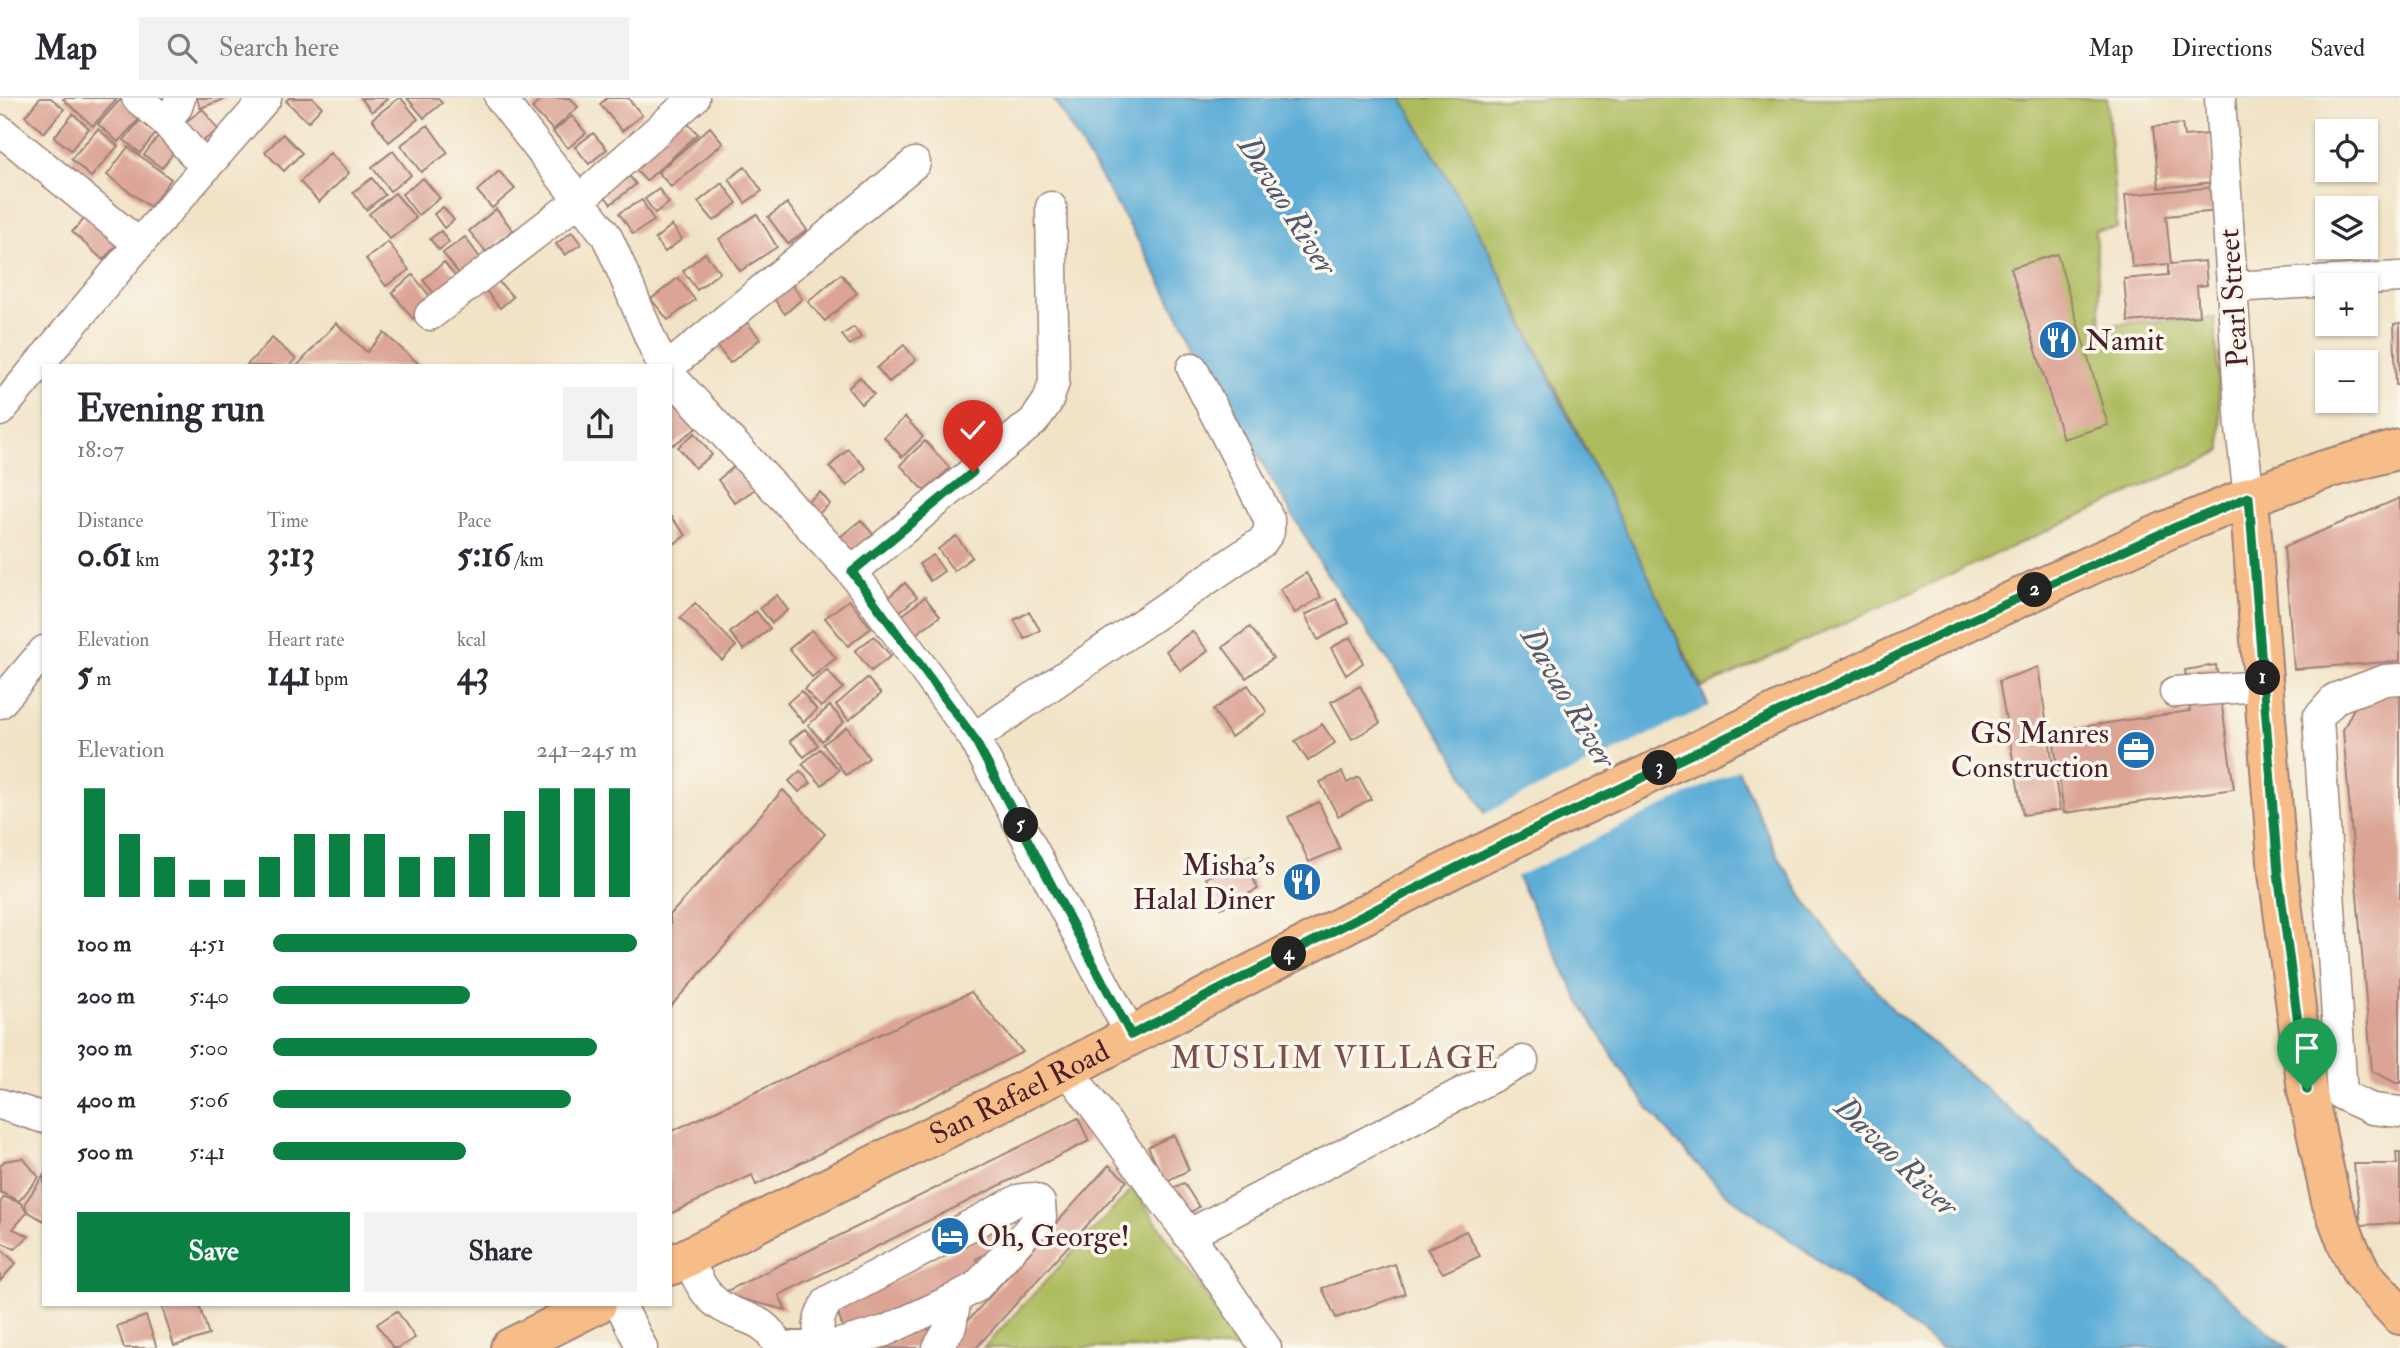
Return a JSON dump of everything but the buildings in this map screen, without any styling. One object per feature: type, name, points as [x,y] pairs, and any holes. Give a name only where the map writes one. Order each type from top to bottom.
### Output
[{"type":"main road","name":"San Rafael Road","points":[[679,1262],[1067,1069],[1475,858],[1830,687],[2083,568],[2249,497],[2324,470],[2400,449]]},
{"type":"main road","points":[[2249,497],[2278,873],[2307,1090],[2331,1201],[2347,1246],[2362,1274],[2400,1315]]},
{"type":"main road","points":[[509,1348],[593,1306]]},
{"type":"street","points":[[137,98],[172,109],[205,167]]},
{"type":"street","points":[[44,364],[139,244],[266,98]]},
{"type":"street","points":[[500,98],[606,235],[662,364]]},
{"type":"street","points":[[430,315],[578,201],[694,98]]},
{"type":"street","name":"Pearl Street","points":[[2220,98],[2241,428],[2249,497]]},
{"type":"street","points":[[0,130],[139,244]]},
{"type":"street","points":[[672,364],[915,163]]},
{"type":"street","points":[[852,572],[1034,421],[1048,401],[1054,382],[1051,207]]},
{"type":"street","points":[[2232,287],[2400,277]]},
{"type":"street","points":[[0,411],[41,368]]},
{"type":"street","points":[[974,738],[1262,542],[1269,532],[1269,519],[1192,368]]},
{"type":"street","points":[[672,377],[852,572],[974,738],[1131,1035]]},
{"type":"street","points":[[0,702],[42,654]]},
{"type":"street","points":[[2400,679],[2385,680],[2336,698],[2318,718],[2342,1095],[2372,1109],[2400,1112]]},
{"type":"street","points":[[2175,692],[2263,686]]},
{"type":"street","points":[[1188,1235],[1523,1061]]},
{"type":"street","points":[[1067,1069],[1188,1235],[1266,1348]]},
{"type":"street","points":[[5,1114],[42,1118]]},
{"type":"street","points":[[679,1262],[720,1306],[762,1323],[773,1334],[779,1347],[821,1347],[836,1345],[885,1331],[976,1287],[1041,1217],[1042,1208],[1036,1199],[1018,1200],[828,1301],[820,1311],[818,1322],[821,1347]]},
{"type":"street","points":[[938,1348],[943,1344],[951,1326],[956,1298]]},
{"type":"street","points":[[621,1306],[642,1348]]},
{"type":"green space","points":[[1402,98],[2107,98],[2117,228],[2095,230],[2101,325],[2215,318],[2222,451],[1702,688],[1489,251]]},
{"type":"green space","points":[[1133,1188],[1242,1348],[983,1348]]},
{"type":"water","name":"Davao River","points":[[1053,98],[1402,98],[1489,251],[1564,409],[1643,565],[1779,858],[1807,903],[1893,1010],[2288,1348],[1941,1348],[1723,1191],[1650,1110],[1619,1066],[1580,1002],[1481,805],[1445,742],[1325,571],[1207,367],[1135,235]]},
{"type":"pier","points":[[1713,704],[1742,768],[1514,878],[1482,815]]},
{"type":"place","name":"Namit","points":[[2058,340]]},
{"type":"place","name":"GS Manres Construction","points":[[2136,750]]},
{"type":"place","name":"Misha's Halal Diner","points":[[1302,882]]},
{"type":"place","name":"Oh, George!","points":[[950,1236]]},
{"type":"district","name":"MUSLIM VILLAGE","points":[[1335,1057]]},
{"type":"route","points":[[973,472],[852,572],[974,738],[1131,1035],[1475,858],[1977,617],[2171,529],[2249,497],[2278,873],[2307,1090]]}]
